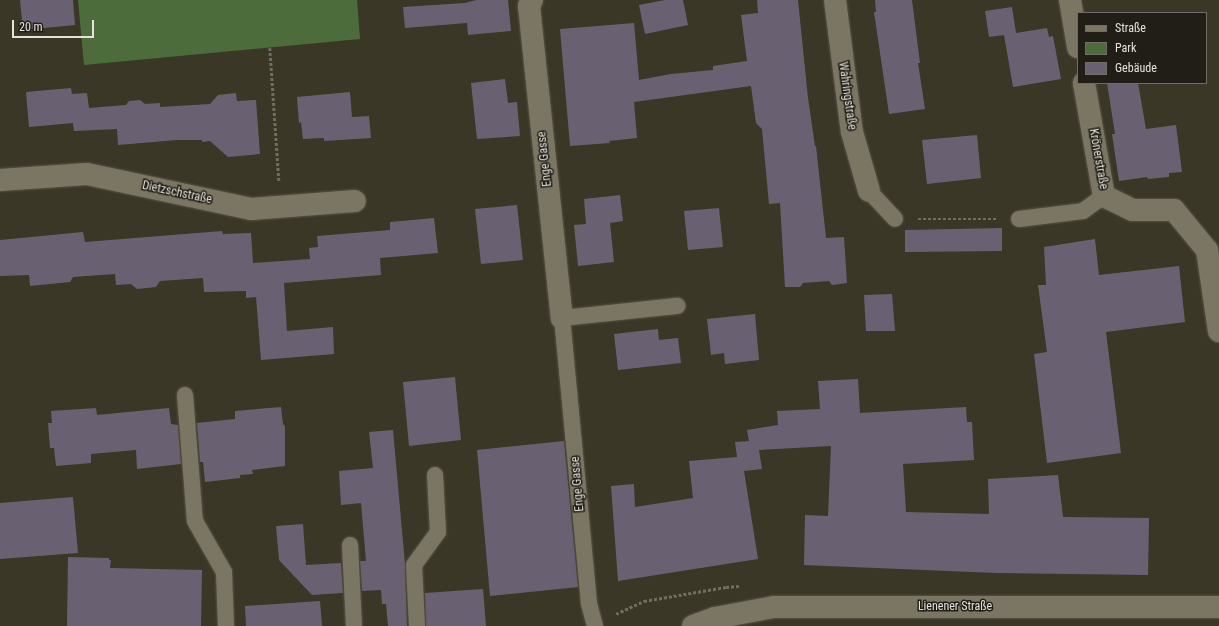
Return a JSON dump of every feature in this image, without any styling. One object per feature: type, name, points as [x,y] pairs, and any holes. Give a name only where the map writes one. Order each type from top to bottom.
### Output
[{"type":"street","name":"Enge Gasse","points":[[532,0],[529,6],[562,318]]},
{"type":"street","name":"Wahringstraße","points":[[835,0],[852,132],[869,191]]},
{"type":"street","points":[[1070,0],[1077,41]]},
{"type":"street","name":"Krönerstraße","points":[[1084,84],[1104,196],[1133,210],[1174,210],[1207,250],[1219,331]]},
{"type":"street","name":"Dietzschstraße","points":[[0,180],[87,174],[251,209],[355,201]]},
{"type":"street","name":"Lienener Straße","points":[[693,626],[715,618],[774,607],[1219,607]]},
{"type":"lane","points":[[869,191],[895,219]]},
{"type":"lane","points":[[1019,219],[1083,211],[1104,196]]},
{"type":"lane","points":[[562,318],[677,306]]},
{"type":"lane","name":"Enge Gasse","points":[[562,318],[589,603],[595,626]]},
{"type":"lane","points":[[185,395],[195,521],[224,572],[226,626]]},
{"type":"lane","points":[[417,626],[414,565],[438,532],[434,475]]},
{"type":"lane","points":[[350,545],[354,626]]},
{"type":"path","points":[[270,48],[281,207]]},
{"type":"path","points":[[895,219],[1019,219]]},
{"type":"green space","points":[[78,0],[357,0],[360,39],[84,65]]},
{"type":"building","points":[[20,0],[73,0],[75,25],[23,30]]},
{"type":"building","points":[[476,0],[508,0],[511,31],[468,35],[467,23],[405,28],[403,7],[465,3]]},
{"type":"building","points":[[665,0],[683,0],[688,25],[645,34],[639,5]]},
{"type":"building","points":[[757,0],[798,0],[808,98],[816,146],[826,238],[844,237],[847,283],[832,285],[829,281],[803,283],[800,287],[785,287],[780,203],[769,204],[762,129],[756,123],[751,86],[634,102],[637,138],[609,141],[610,143],[570,146],[560,29],[634,23],[639,80],[671,74],[713,70],[713,66],[747,61],[741,15],[758,13]]},
{"type":"building","points":[[875,0],[912,0],[920,63],[918,63],[925,109],[889,114],[874,12],[876,12]]},
{"type":"building","points":[[1012,7],[1016,33],[1047,28],[1049,37],[1053,36],[1061,79],[1013,87],[1004,35],[989,37],[985,11]]},
{"type":"building","points":[[505,79],[508,103],[517,102],[520,136],[477,139],[471,83]]},
{"type":"building","points":[[1107,84],[1138,84],[1146,129],[1176,125],[1182,172],[1169,173],[1169,177],[1148,179],[1147,177],[1119,181],[1112,134],[1115,134]]},
{"type":"building","points":[[71,88],[72,94],[87,93],[89,108],[126,105],[129,101],[140,100],[145,104],[160,103],[160,107],[210,104],[218,95],[236,93],[237,101],[256,100],[260,154],[228,157],[210,141],[202,142],[202,140],[177,140],[118,145],[117,129],[74,131],[73,123],[29,127],[26,92]]},
{"type":"building","points":[[350,92],[352,117],[369,116],[371,138],[324,141],[324,138],[303,139],[301,122],[299,123],[297,97]]},
{"type":"building","points":[[977,135],[981,178],[927,184],[922,140]]},
{"type":"building","points":[[620,195],[623,221],[610,223],[614,262],[578,266],[574,225],[586,224],[584,199]]},
{"type":"building","points":[[517,205],[523,260],[481,264],[475,209]]},
{"type":"building","points":[[719,208],[723,247],[688,250],[684,211]]},
{"type":"building","points":[[434,218],[438,253],[380,258],[381,275],[284,283],[287,331],[333,327],[334,354],[261,360],[256,297],[246,298],[246,291],[204,292],[203,278],[160,281],[156,287],[137,289],[131,284],[116,285],[115,274],[73,277],[70,282],[30,286],[29,275],[0,276],[0,240],[83,232],[85,242],[222,231],[223,234],[251,233],[253,263],[310,259],[309,248],[318,247],[317,236],[390,230],[390,222]]},
{"type":"building","points":[[1002,228],[1002,251],[905,252],[905,230]]},
{"type":"building","points":[[1095,239],[1099,275],[1179,266],[1185,322],[1106,332],[1121,453],[1047,463],[1034,354],[1047,352],[1038,285],[1046,285],[1044,247]]},
{"type":"building","points":[[892,294],[895,331],[866,331],[864,295]]},
{"type":"building","points":[[755,314],[759,360],[725,364],[724,353],[711,355],[707,319]]},
{"type":"building","points":[[658,329],[659,340],[678,338],[681,363],[618,370],[614,334]]},
{"type":"building","points":[[455,377],[461,440],[409,446],[403,382]]},
{"type":"building","points":[[858,379],[860,413],[966,407],[967,422],[972,422],[974,460],[903,464],[906,512],[989,514],[988,479],[1058,475],[1063,517],[1149,518],[1148,575],[997,573],[804,565],[805,515],[828,516],[831,446],[759,450],[762,469],[744,471],[758,559],[618,581],[611,486],[634,484],[635,507],[693,498],[689,461],[737,457],[735,442],[749,441],[747,430],[778,425],[777,411],[820,409],[818,381]]},
{"type":"building","points":[[281,407],[283,424],[285,426],[285,466],[252,470],[253,474],[240,475],[240,478],[205,482],[203,462],[200,462],[197,423],[235,419],[235,411]]},
{"type":"building","points":[[96,408],[97,415],[169,408],[171,424],[178,425],[181,464],[137,469],[136,450],[91,454],[91,463],[56,466],[54,448],[50,448],[48,423],[52,423],[51,411]]},
{"type":"building","points":[[393,430],[405,564],[407,626],[388,626],[386,604],[382,604],[381,590],[362,591],[360,561],[366,561],[361,503],[341,505],[339,471],[373,468],[369,432]]},
{"type":"building","points":[[564,441],[578,587],[490,596],[477,450]]},
{"type":"building","points":[[73,497],[78,553],[0,559],[0,503]]},
{"type":"building","points":[[303,524],[306,565],[341,563],[343,593],[312,595],[279,560],[276,526]]},
{"type":"building","points":[[68,557],[109,558],[109,560],[111,560],[110,568],[202,570],[201,626],[67,626]]},
{"type":"building","points":[[483,589],[486,626],[426,626],[425,593]]},
{"type":"building","points":[[320,601],[322,626],[246,626],[245,606]]}]
